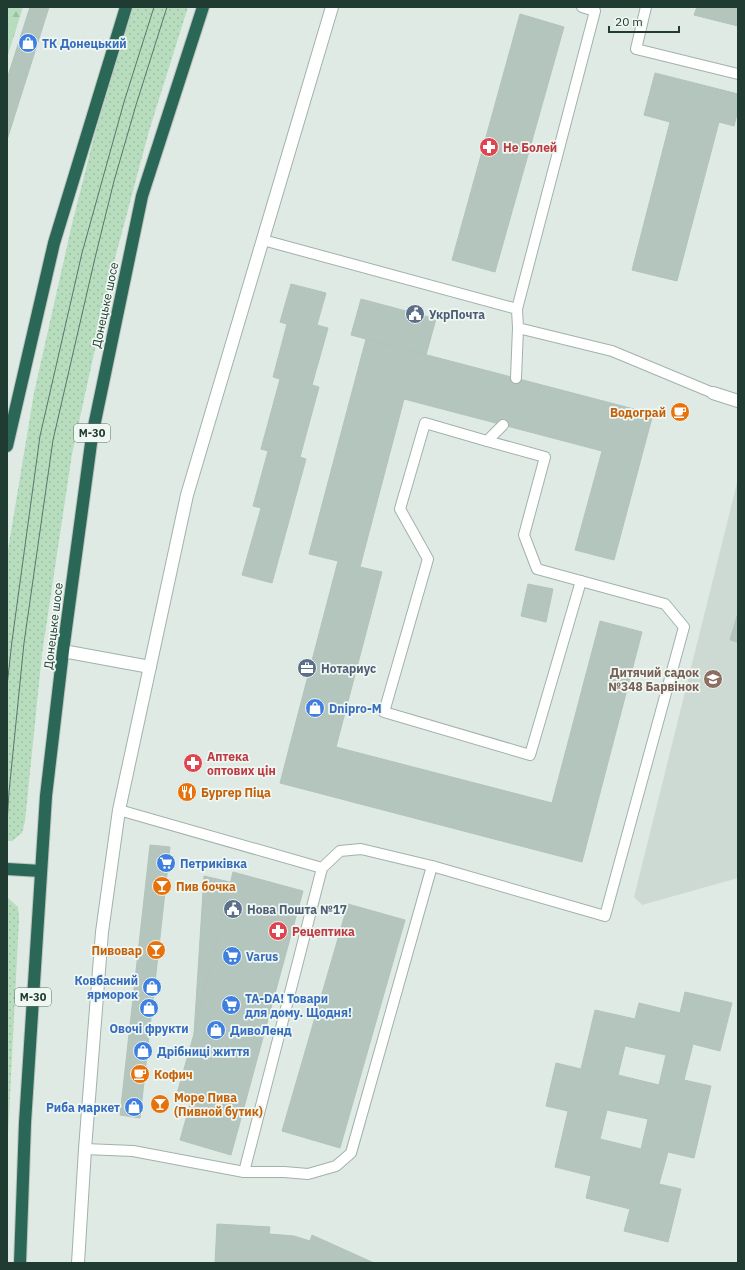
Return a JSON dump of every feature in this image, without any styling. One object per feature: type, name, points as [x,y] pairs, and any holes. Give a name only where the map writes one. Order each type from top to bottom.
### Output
[{"type":"highway","points":[[8,439],[54,243],[126,7]]},
{"type":"highway","name":"Донецьке шосе","points":[[20,1263],[25,1123],[46,796],[63,651],[92,436],[141,204],[203,7]]},
{"type":"highway","points":[[7,869],[41,871]]},
{"type":"street","points":[[78,1263],[85,1148],[102,932],[118,810],[187,495],[332,7]]},
{"type":"street","points":[[713,393],[738,401]]},
{"type":"street","points":[[63,651],[150,667]]},
{"type":"lane","points":[[516,378],[518,328],[516,309],[596,9],[582,7]]},
{"type":"lane","points":[[646,7],[636,49],[738,74]]},
{"type":"lane","points":[[263,240],[516,309]]},
{"type":"lane","points":[[518,328],[612,351],[713,393]]},
{"type":"lane","points":[[244,1172],[322,868],[340,851],[361,849],[432,866],[605,916],[684,627],[664,604],[581,581],[537,569],[524,535],[545,457],[425,423],[400,509],[428,560],[384,712],[530,755],[581,581]]},
{"type":"lane","points":[[487,441],[503,425]]},
{"type":"lane","points":[[118,810],[322,868]]},
{"type":"lane","points":[[85,1148],[133,1151],[244,1172],[284,1172],[308,1174],[336,1166],[351,1153],[432,866]]},
{"type":"shaded area","name":"Дитячий садок №348 Барвінок","points":[[738,479],[738,878],[642,905],[634,897]]},
{"type":"green space","points":[[7,7],[23,7],[7,58]]},
{"type":"green space","points":[[133,7],[188,7],[149,131],[114,262],[72,454],[42,654],[25,821],[22,833],[12,841],[7,841],[7,556],[34,393],[72,224],[95,133]]},
{"type":"green space","points":[[7,897],[18,907],[19,919],[7,1154]]},
{"type":"building","name":"ТК Донецький","points":[[30,7],[49,7],[7,140],[7,79]]},
{"type":"building","points":[[697,7],[738,7],[738,26],[694,15]]},
{"type":"building","points":[[520,14],[564,27],[495,272],[452,260]]},
{"type":"building","points":[[655,73],[738,94],[738,110],[734,126],[719,122],[677,281],[632,270],[670,122],[644,115]]},
{"type":"building","points":[[291,284],[326,293],[317,325],[328,328],[312,385],[319,387],[300,457],[306,459],[272,583],[242,575],[261,508],[253,506],[268,451],[261,449],[280,379],[273,377],[287,324],[280,322]]},
{"type":"building","points":[[361,299],[436,319],[426,355],[351,335]]},
{"type":"building","points":[[366,339],[653,414],[614,560],[575,550],[602,451],[404,399],[360,567],[382,572],[336,747],[552,803],[600,621],[642,632],[582,862],[280,783],[338,561],[309,554]]},
{"type":"building","points":[[528,584],[553,589],[546,622],[521,616]]},
{"type":"building","points":[[738,613],[738,642],[730,640]]},
{"type":"building","points":[[150,845],[170,847],[140,1118],[120,1115]]},
{"type":"building","points":[[233,872],[303,891],[231,1155],[180,1140],[191,1101],[176,1097],[194,1034]]},
{"type":"building","points":[[204,876],[230,882],[194,1034]]},
{"type":"building","points":[[348,904],[405,920],[340,1148],[282,1131]]},
{"type":"building","points":[[685,992],[732,1003],[720,1051],[693,1044],[684,1080],[711,1086],[694,1158],[668,1152],[659,1184],[681,1189],[668,1242],[624,1231],[630,1209],[586,1198],[591,1176],[555,1167],[568,1111],[546,1106],[556,1063],[581,1069],[595,1010],[635,1019],[639,1003],[680,1013]],"holes":[[[625,1046],[666,1055],[659,1085],[618,1075]],[[607,1110],[648,1119],[641,1149],[600,1139]]]},
{"type":"building","points":[[217,1224],[270,1227],[269,1234],[294,1236],[310,1241],[312,1235],[374,1263],[215,1263]]},
{"type":"tram line","points":[[7,686],[40,436],[82,253],[124,102],[154,7]]},
{"type":"tram line","points":[[7,824],[24,643],[53,440],[114,181],[167,7]]},
{"type":"place","name":"ТК Донецький","points":[[28,43]]},
{"type":"place","name":"Не Болей","points":[[489,147]]},
{"type":"place","name":"УкрПочта","points":[[415,314]]},
{"type":"place","name":"Водограй","points":[[680,412]]},
{"type":"place","name":"Нотариус","points":[[307,668]]},
{"type":"place","name":"Дитячий садок №348 Барвінок","points":[[713,679]]},
{"type":"place","name":"Dnipro-M","points":[[315,708]]},
{"type":"place","name":"Аптека оптових цін","points":[[193,763]]},
{"type":"place","name":"Бургер Піца","points":[[187,792]]},
{"type":"place","name":"Петриківка","points":[[166,863]]},
{"type":"place","name":"Пив бочка","points":[[162,886]]},
{"type":"place","name":"Нова Пошта №17","points":[[233,909]]},
{"type":"place","name":"Рецептика","points":[[278,931]]},
{"type":"place","name":"Пивовар","points":[[156,950]]},
{"type":"place","name":"Varus","points":[[232,956]]},
{"type":"place","name":"Ковбасний ярморок","points":[[152,987]]},
{"type":"place","name":"TA-DA! Товари для дому. Щодня!","points":[[231,1005]]},
{"type":"place","name":"Овочі фрукти","points":[[149,1008]]},
{"type":"place","name":"ДивоЛенд","points":[[216,1030]]},
{"type":"place","name":"Дрібниці життя","points":[[143,1051]]},
{"type":"place","name":"Кофич","points":[[140,1074]]},
{"type":"place","name":"Море Пива (Пивной бутик)","points":[[160,1104]]},
{"type":"place","name":"Риба маркет","points":[[134,1107]]}]
